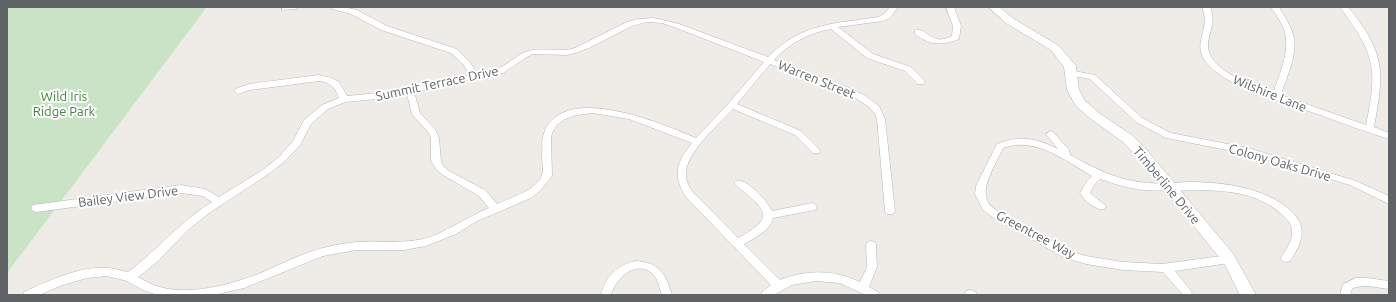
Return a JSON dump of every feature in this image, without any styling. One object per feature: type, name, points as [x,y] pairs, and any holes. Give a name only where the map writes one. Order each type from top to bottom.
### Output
[{"type":"street","points":[[335,7],[354,12],[384,28],[454,51],[470,65],[475,77]]},
{"type":"street","name":"Warren Street","points":[[778,285],[693,198],[683,183],[681,173],[683,165],[698,142],[770,61],[789,43],[797,38],[832,26],[880,19],[887,16],[894,7]]},
{"type":"street","points":[[918,32],[930,40],[941,43],[956,37],[957,26],[950,7]]},
{"type":"street","name":"Timberline Drive","points":[[993,7],[1010,21],[1055,48],[1070,66],[1069,73],[1073,90],[1080,103],[1141,152],[1229,259],[1248,295]]},
{"type":"street","name":"Wilshire Lane","points":[[1206,7],[1210,23],[1204,49],[1207,58],[1216,67],[1238,82],[1276,97],[1389,136]]},
{"type":"street","points":[[1275,7],[1286,25],[1290,39],[1290,46],[1276,97]]},
{"type":"street","points":[[1344,7],[1364,33],[1373,53],[1376,68],[1376,86],[1370,129]]},
{"type":"street","name":"Summit Terrace Drive","points":[[130,277],[153,259],[192,221],[218,202],[267,171],[282,159],[297,143],[305,124],[309,119],[325,106],[344,99],[384,96],[475,77],[502,70],[519,58],[530,53],[542,51],[562,53],[575,51],[634,22],[649,20],[666,23],[770,61]]},
{"type":"street","points":[[832,26],[870,56],[908,69],[921,82]]},
{"type":"street","name":"Warren Street","points":[[770,61],[851,92],[866,100],[878,111],[882,124],[890,210]]},
{"type":"street","name":"Colony Oaks Drive","points":[[1069,73],[1092,77],[1139,120],[1169,136],[1248,150],[1353,183],[1389,200]]},
{"type":"street","points":[[238,91],[249,87],[319,78],[329,80],[337,84],[344,99]]},
{"type":"street","points":[[410,91],[416,114],[432,131],[435,138],[436,161],[440,168],[482,194],[495,208]]},
{"type":"street","points":[[732,105],[798,132],[816,151]]},
{"type":"street","points":[[28,295],[58,282],[87,274],[107,272],[130,277],[147,287],[170,293],[191,294],[215,291],[240,285],[305,258],[324,252],[356,246],[404,246],[426,242],[452,232],[474,218],[495,208],[532,193],[544,182],[548,172],[548,134],[555,122],[568,114],[590,112],[626,116],[647,122],[698,142]]},
{"type":"street","points":[[1050,134],[1066,152],[1065,156]]},
{"type":"street","name":"Greentree Way","points":[[1229,259],[1165,267],[1123,266],[1086,260],[1067,254],[997,215],[986,207],[980,194],[981,186],[1000,146],[1014,141],[1027,141],[1043,146],[1065,156],[1099,175],[1127,184],[1157,188],[1170,186],[1212,187],[1242,193],[1274,203],[1291,218],[1297,230],[1297,238],[1286,258]]},
{"type":"street","points":[[1099,175],[1090,183],[1085,193],[1086,196],[1101,206]]},
{"type":"street","points":[[738,243],[763,227],[768,221],[769,215],[765,206],[739,182]]},
{"type":"street","name":"Bailey View Drive","points":[[36,208],[181,189],[205,193],[218,202]]},
{"type":"street","points":[[769,215],[812,207]]},
{"type":"street","points":[[863,289],[872,267],[871,245]]},
{"type":"street","points":[[606,295],[609,281],[615,274],[625,267],[636,265],[653,269],[660,276],[667,295]]},
{"type":"street","points":[[1165,267],[1187,292]]},
{"type":"street","points":[[766,295],[778,285],[799,277],[835,278],[874,295]]},
{"type":"street","points":[[1344,295],[1346,287],[1353,283],[1389,285]]},
{"type":"green space","name":"Wild Iris Ridge Park","points":[[7,7],[207,7],[7,273]]}]
